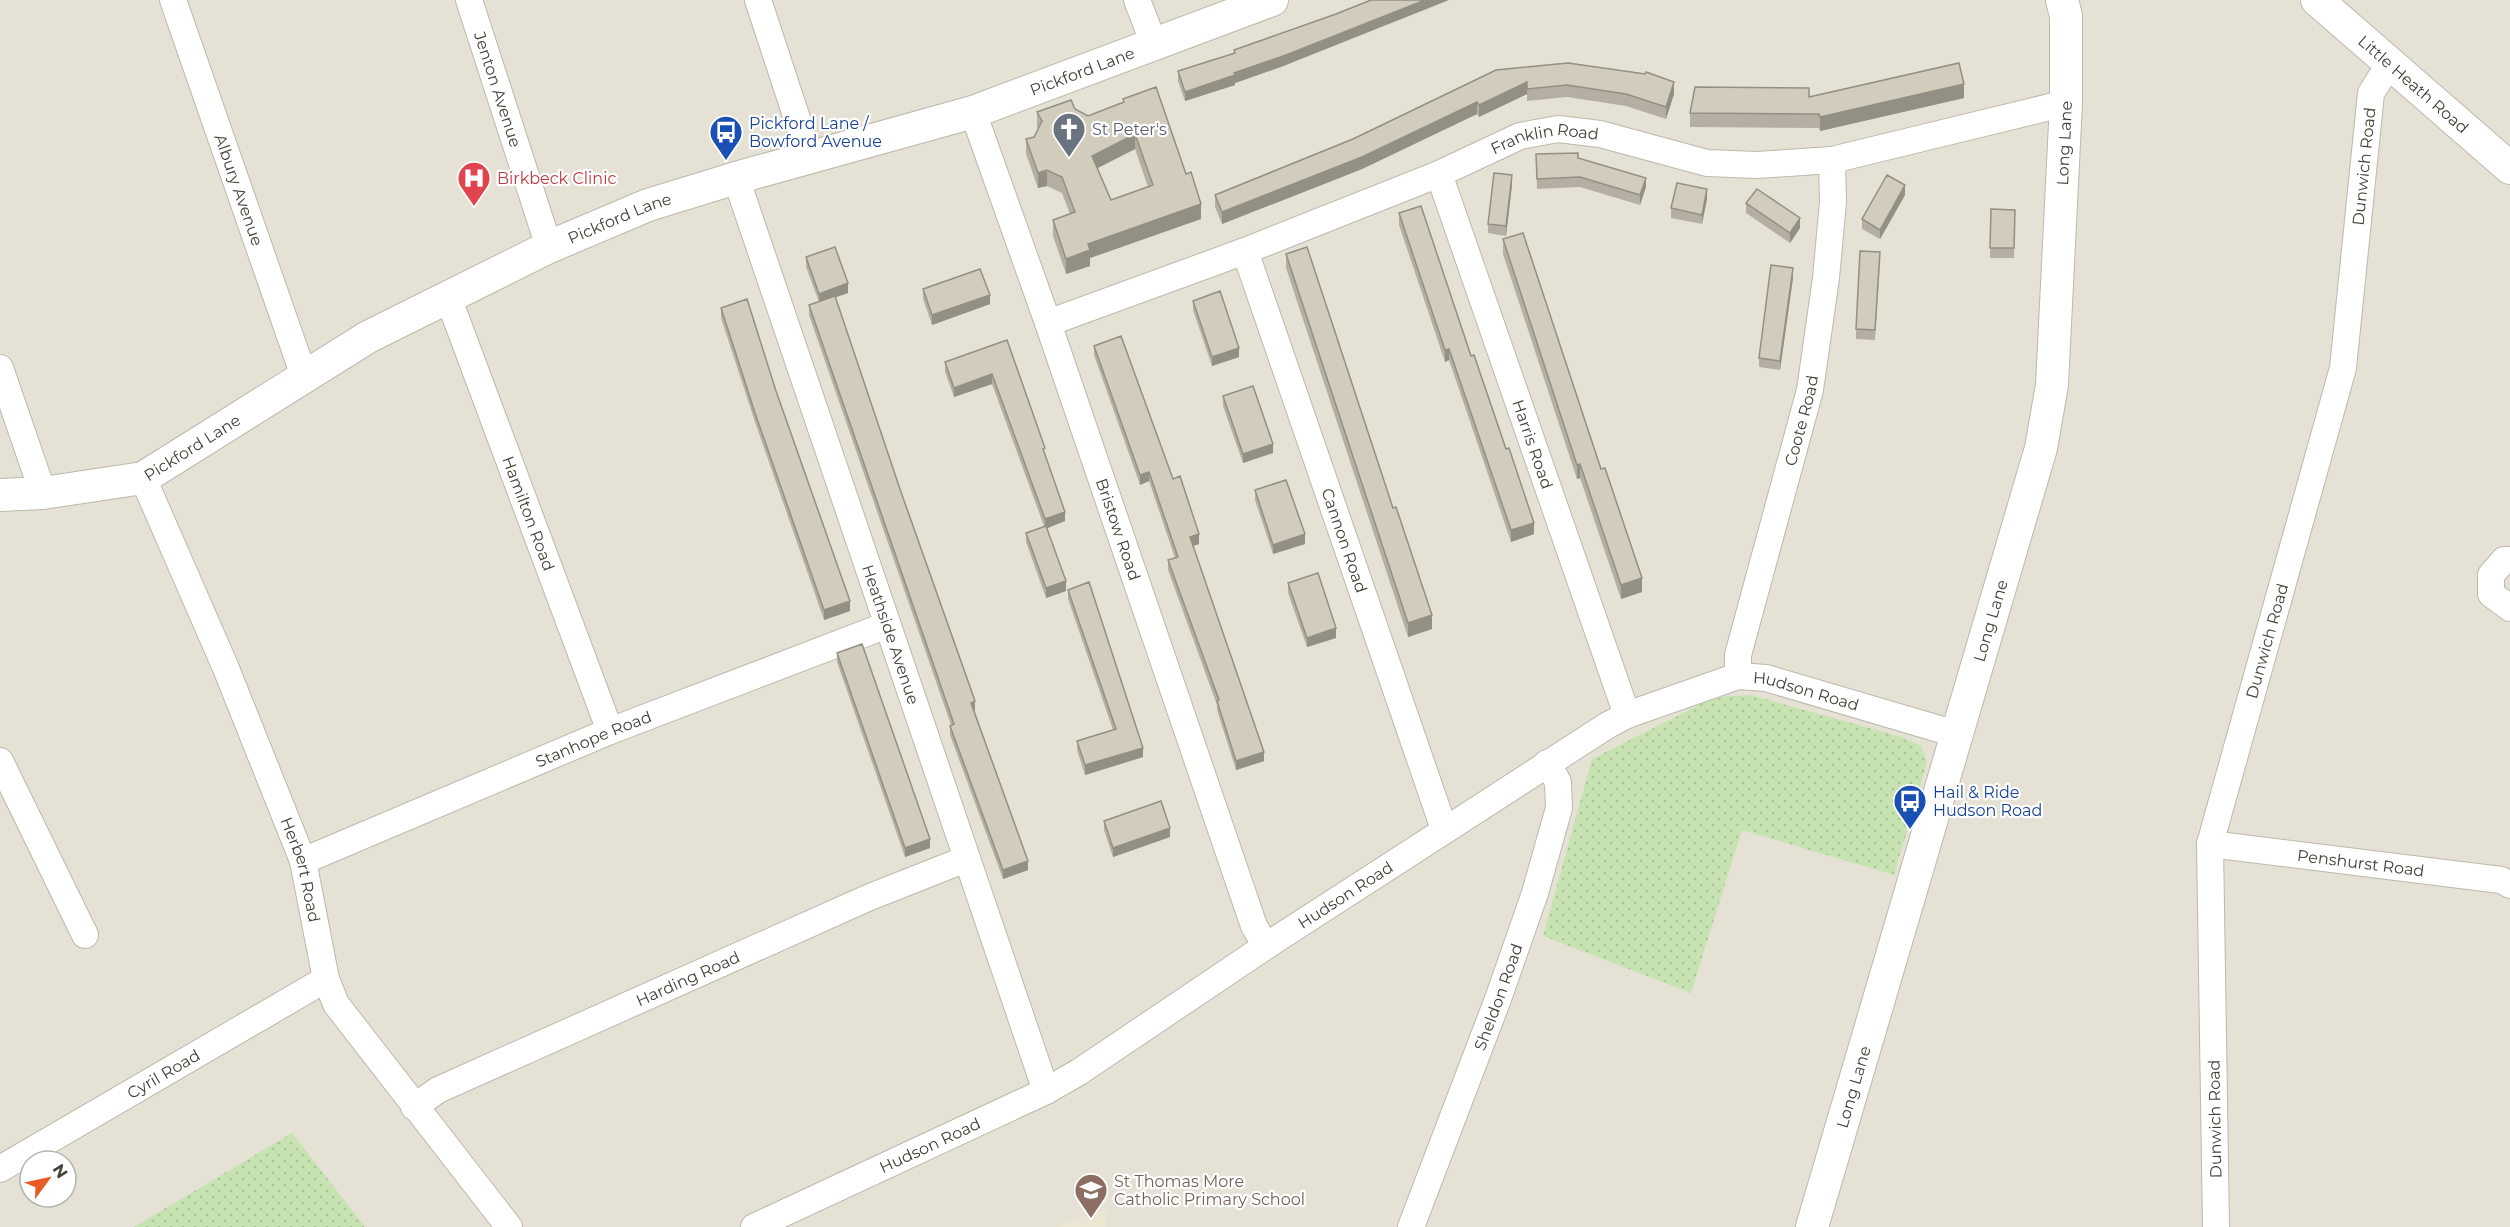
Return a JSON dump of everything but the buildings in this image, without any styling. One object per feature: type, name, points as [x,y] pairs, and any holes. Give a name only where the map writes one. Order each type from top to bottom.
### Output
[{"type":"street","name":"Albury Avenue","points":[[173,0],[305,379]]},
{"type":"street","name":"Jenton Avenue","points":[[469,0],[549,247]]},
{"type":"street","points":[[758,0],[810,158]]},
{"type":"street","points":[[1137,0],[1154,44]]},
{"type":"street","name":"Pickford Lane","points":[[0,495],[43,493],[143,478],[305,379],[368,337],[549,247],[648,205],[973,112],[1272,0]]},
{"type":"street","name":"Long Lane","points":[[1812,1227],[2041,448],[2052,385],[2066,103],[2066,16],[2062,0]]},
{"type":"street","name":"Little Heath Road","points":[[2318,0],[2510,168]]},
{"type":"street","name":"Dunwich Road","points":[[2216,1227],[2210,844],[2343,368],[2371,93],[2390,63]]},
{"type":"street","name":"Franklin Road","points":[[1048,322],[1245,251],[1439,174],[1520,136],[1558,129],[1600,134],[1707,163],[1757,165],[1832,160],[2066,103]]},
{"type":"street","name":"Bristow Road","points":[[973,112],[1048,322],[1254,926],[1266,946]]},
{"type":"street","name":"Coote Road","points":[[1738,676],[1738,655],[1810,390],[1827,267],[1833,202],[1832,160]]},
{"type":"street","name":"Harris Road","points":[[1439,174],[1627,715]]},
{"type":"street","name":"Heathside Avenue","points":[[736,178],[1046,1091]]},
{"type":"street","name":"Cannon Road","points":[[1245,251],[1444,829]]},
{"type":"street","name":"Hamilton Road","points":[[448,297],[610,731]]},
{"type":"street","points":[[0,368],[43,493]]},
{"type":"street","name":"Herbert Road","points":[[143,478],[225,666],[303,861],[326,979],[336,1004],[508,1227]]},
{"type":"street","points":[[2510,560],[2505,560],[2491,575],[2491,594],[2510,608]]},
{"type":"street","name":"Stanhope Road","points":[[303,861],[610,731],[887,625]]},
{"type":"street","name":"Hudson Road","points":[[754,1227],[1046,1091],[1079,1072],[1444,829],[1627,715],[1738,676],[1766,678],[1956,734]]},
{"type":"street","points":[[0,760],[85,935]]},
{"type":"street","name":"Sheldon Road","points":[[1411,1227],[1498,999],[1535,892],[1559,807],[1558,782],[1547,763]]},
{"type":"street","name":"Penshurst Road","points":[[2210,844],[2501,880],[2510,885]]},
{"type":"street","name":"Harding Road","points":[[414,1107],[449,1086],[870,897],[966,859]]},
{"type":"street","name":"Cyril Road","points":[[0,1170],[326,979]]},
{"type":"shaded area","points":[[0,0],[2510,0],[2510,1227],[0,1227]]},
{"type":"shaded area","name":"St Thomas More Catholic Primary School","points":[[1104,1210],[1107,1213],[1107,1227],[1054,1227]]},
{"type":"green space","points":[[1751,695],[1905,738],[1921,746],[1927,762],[1894,875],[1742,830],[1691,993],[1543,936],[1592,759],[1705,702],[1727,696]]},
{"type":"green space","points":[[292,1133],[365,1227],[134,1227]]},
{"type":"place","name":"St Peter's","points":[[1069,158]]},
{"type":"place","name":"Pickford Lane / Bowford Avenue","points":[[726,161]]},
{"type":"place","name":"Birkbeck Clinic","points":[[474,207]]},
{"type":"place","name":"Hail & Ride Hudson Road","points":[[1910,830]]},
{"type":"place","name":"St Thomas More Catholic Primary School","points":[[1091,1219]]}]
